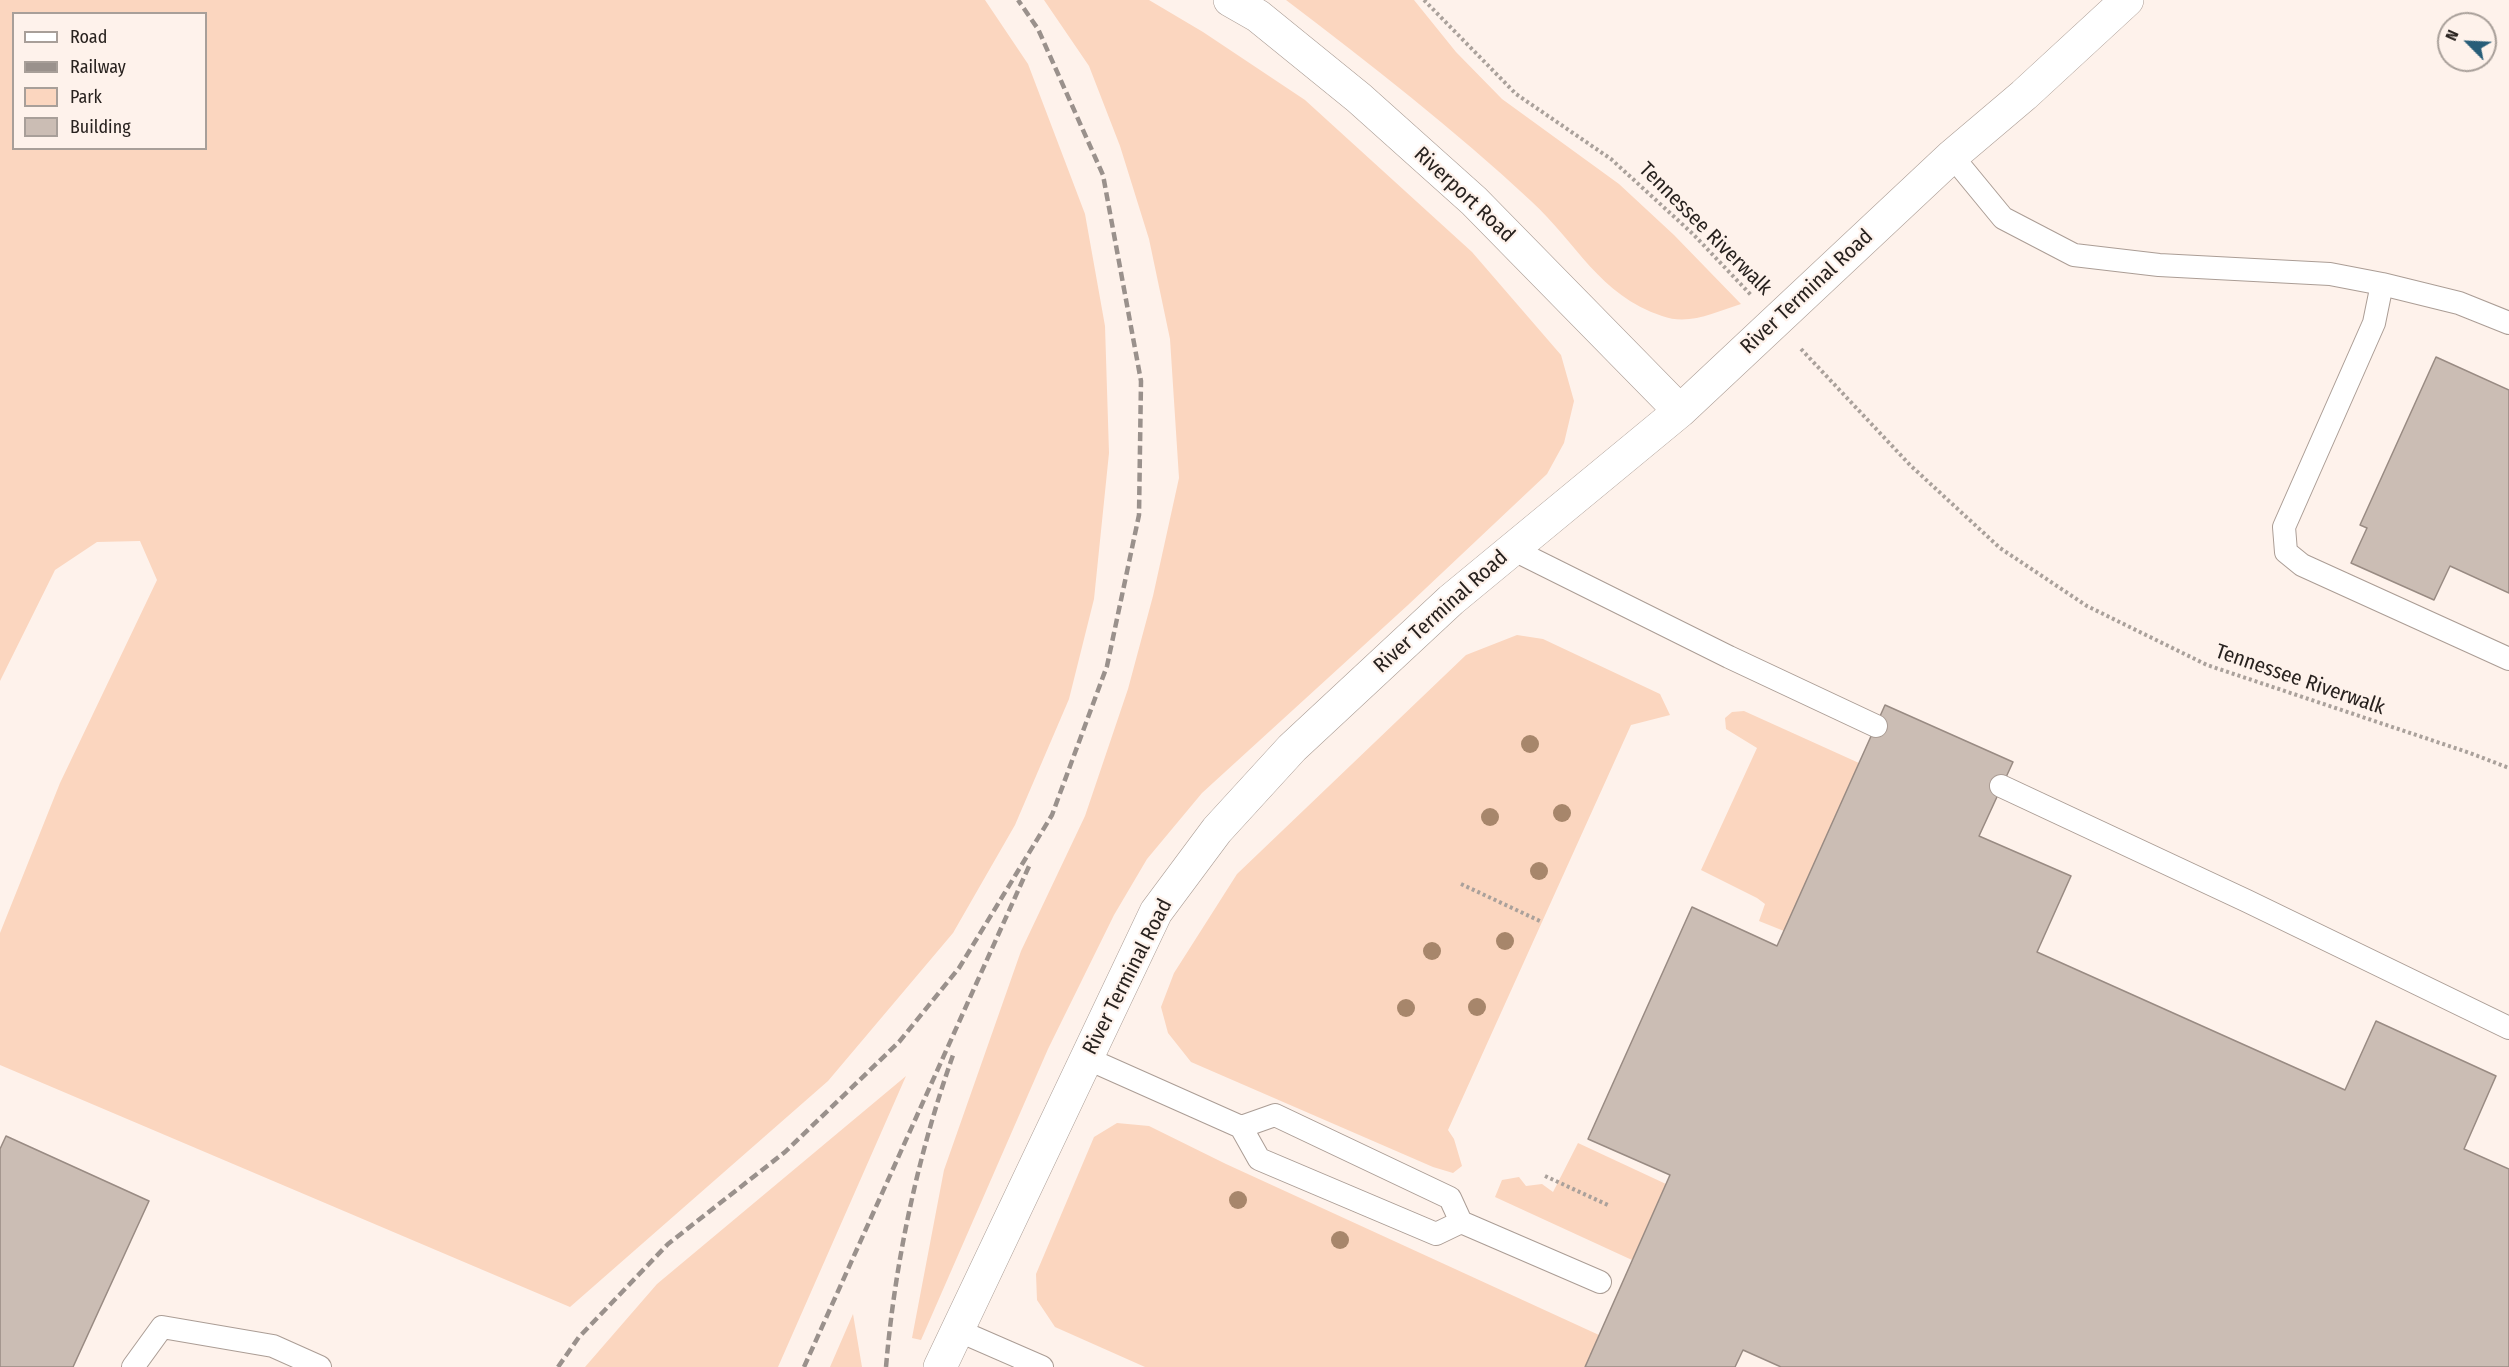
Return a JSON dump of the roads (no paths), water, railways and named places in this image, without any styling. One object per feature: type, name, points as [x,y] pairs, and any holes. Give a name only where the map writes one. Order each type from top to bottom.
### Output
[{"type":"street","name":"Riverport Road","points":[[1230,0],[1258,15],[1359,98],[1474,201],[1680,411]]},
{"type":"street","name":"River Terminal Road","points":[[940,1367],[1156,912],[1217,831],[1292,748],[1451,600],[1680,411],[1952,156],[2024,95],[2127,0]]},
{"type":"lane","points":[[1952,156],[2003,218],[2074,255],[2159,266],[2330,274],[2459,303],[2509,323]]},
{"type":"lane","points":[[2382,284],[2374,323],[2284,527],[2286,552],[2302,565],[2509,659]]},
{"type":"lane","points":[[1512,549],[1729,657],[1876,726]]},
{"type":"lane","points":[[2001,786],[2247,901],[2509,1028]]},
{"type":"lane","points":[[1086,1058],[1241,1127],[1259,1160],[1436,1234],[1461,1222]]},
{"type":"lane","points":[[1241,1127],[1275,1115],[1450,1198],[1461,1222],[1600,1282]]},
{"type":"lane","points":[[133,1367],[162,1327],[273,1346],[320,1367]]},
{"type":"lane","points":[[957,1330],[1042,1367]]},
{"type":"railway","points":[[558,1367],[579,1337],[668,1244],[785,1152],[899,1042],[959,968],[1052,815],[1107,666],[1139,515],[1141,381],[1103,175],[1038,29],[1018,0]]},
{"type":"railway","points":[[804,1367],[1030,864]]},
{"type":"railway","points":[[886,1367],[895,1288],[910,1209],[929,1131],[953,1055]]}]
